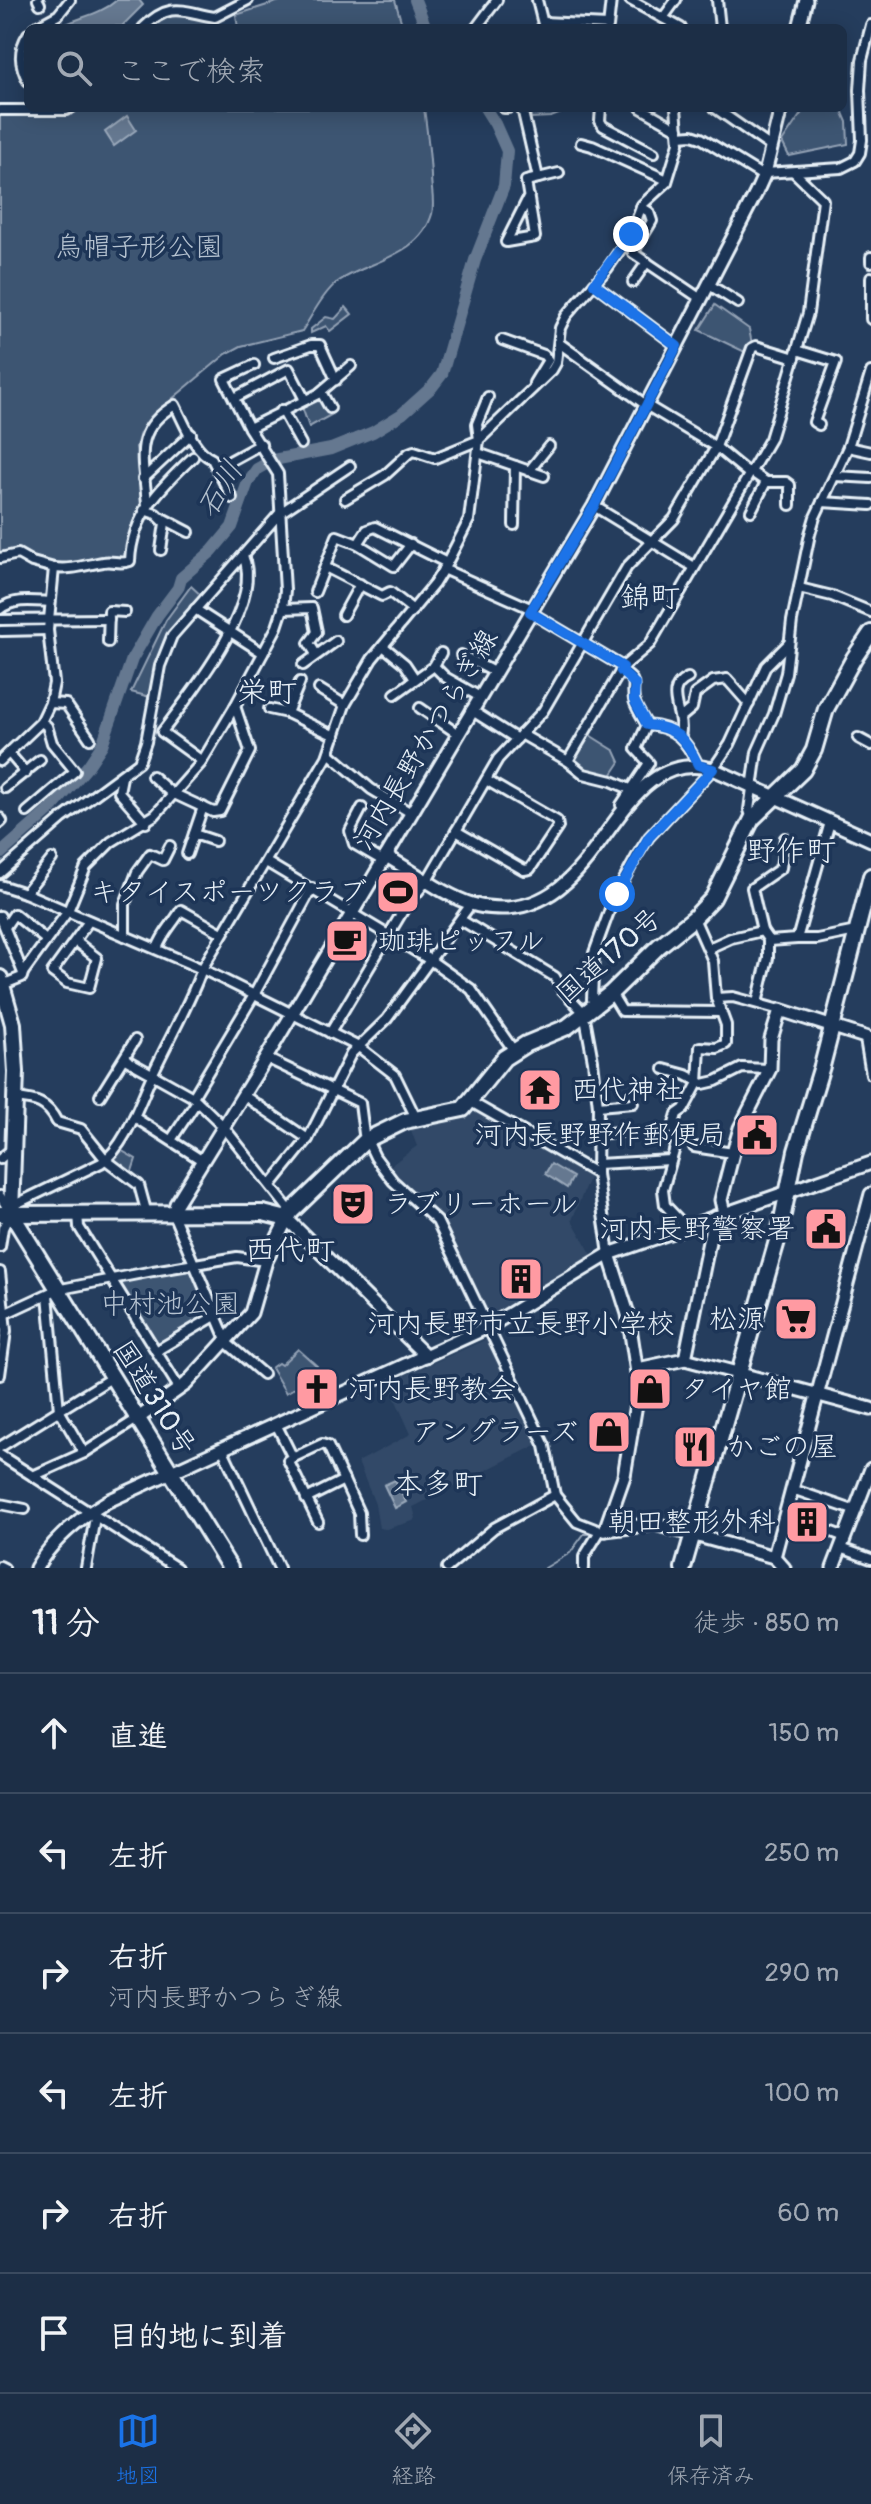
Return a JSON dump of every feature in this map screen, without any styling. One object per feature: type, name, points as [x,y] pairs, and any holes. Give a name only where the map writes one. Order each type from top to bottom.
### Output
[{"type":"highway","name":"国道170号","points":[[471,1102],[495,1067],[514,1051],[567,1027],[611,993],[713,898],[752,819],[803,770],[814,750],[826,709],[871,633]]},
{"type":"highway","points":[[693,1568],[698,1536],[834,1029],[871,876]]},
{"type":"highway","points":[[834,1029],[871,912]]},
{"type":"highway","points":[[1,981],[15,1098],[6,1214],[263,1213],[289,1216],[366,1140],[416,1118],[463,1109],[471,1102]]},
{"type":"highway","name":"国道310号","points":[[6,1214],[52,1292],[111,1378],[230,1568]]},
{"type":"highway","points":[[683,1568],[698,1536]]},
{"type":"street","points":[[41,24],[58,15],[70,0]]},
{"type":"street","points":[[147,24],[178,8],[215,17],[230,4],[248,0]]},
{"type":"street","points":[[482,24],[497,0]]},
{"type":"street","points":[[537,0],[544,24]]},
{"type":"street","points":[[608,24],[611,0]]},
{"type":"street","points":[[630,0],[674,24]]},
{"type":"street","points":[[663,18],[676,0]]},
{"type":"street","points":[[717,0],[720,24]]},
{"type":"street","points":[[800,24],[806,0]]},
{"type":"street","points":[[647,112],[678,133],[701,138],[764,175],[848,167],[860,153],[862,60],[871,25]]},
{"type":"street","points":[[24,40],[20,61],[24,71]]},
{"type":"street","points":[[0,110],[24,109]]},
{"type":"street","points":[[523,112],[538,178]]},
{"type":"street","points":[[601,112],[603,126],[654,153]]},
{"type":"street","points":[[345,499],[385,475],[409,453],[414,451],[435,458],[479,440],[552,370],[556,363],[560,328],[566,316],[631,234],[641,207],[667,180],[678,133],[676,112]]},
{"type":"street","points":[[721,112],[771,147]]},
{"type":"street","name":"河内長野かつらぎ線","points":[[173,1214],[176,1204],[594,506],[764,175],[779,112]]},
{"type":"street","points":[[581,143],[667,180]]},
{"type":"street","points":[[568,761],[622,669],[650,644],[770,439],[808,313],[823,200],[794,172]]},
{"type":"street","points":[[529,196],[506,242],[535,237],[529,196],[526,181],[559,173]]},
{"type":"street","points":[[641,207],[649,212],[652,221],[633,253],[701,299]]},
{"type":"street","points":[[633,282],[647,262]]},
{"type":"street","points":[[871,277],[871,319]]},
{"type":"street","points":[[594,284],[677,346]]},
{"type":"street","points":[[708,284],[738,303]]},
{"type":"street","points":[[502,340],[544,355],[548,360],[531,391]]},
{"type":"street","points":[[559,343],[750,473],[766,482],[786,482],[790,485],[790,505]]},
{"type":"street","points":[[274,358],[311,345],[320,345],[336,380]]},
{"type":"street","points":[[330,1033],[404,909],[428,879],[498,759],[543,711],[627,567],[674,519],[716,447],[752,348],[756,346],[836,362],[814,422],[819,425]]},
{"type":"street","points":[[1,981],[22,977],[68,911],[78,882],[92,859],[111,842],[146,823],[202,761],[235,706],[283,609],[285,578],[278,474],[249,428],[224,379],[254,365]]},
{"type":"street","points":[[249,428],[321,392],[351,366]]},
{"type":"street","points":[[234,398],[289,369],[305,400]]},
{"type":"street","points":[[752,819],[749,810],[757,752],[774,714],[786,673],[810,534],[848,447],[871,372]]},
{"type":"street","points":[[321,392],[330,408]]},
{"type":"street","points":[[6,1214],[18,1202],[106,1160],[134,1117],[202,969],[329,753],[345,705],[372,659],[445,566],[469,520],[478,453],[477,424],[488,397]]},
{"type":"street","points":[[146,508],[142,442],[147,430],[162,413],[175,405],[197,446],[212,459],[232,498]]},
{"type":"street","points":[[282,410],[301,444]]},
{"type":"street","points":[[143,479],[191,434]]},
{"type":"street","points":[[529,471],[549,446]]},
{"type":"street","points":[[848,447],[871,452]]},
{"type":"street","points":[[217,468],[263,448]]},
{"type":"street","points":[[478,453],[544,476]]},
{"type":"street","points":[[0,558],[18,554],[54,568],[78,569],[102,562],[124,564],[130,561],[133,537],[146,508],[161,486],[193,457]]},
{"type":"street","points":[[0,873],[97,791],[122,777],[139,762],[146,742],[154,692],[172,636],[280,513],[350,466]]},
{"type":"street","points":[[514,525],[515,466]]},
{"type":"street","points":[[835,476],[871,478]]},
{"type":"street","points":[[751,511],[766,482]]},
{"type":"street","points":[[822,502],[871,505]]},
{"type":"street","points":[[594,506],[694,567]]},
{"type":"street","points":[[146,508],[189,532]]},
{"type":"street","points":[[161,550],[165,523],[162,518]]},
{"type":"street","points":[[358,544],[367,530],[375,527],[531,610],[583,642],[622,669],[635,684],[634,700],[647,725]]},
{"type":"street","points":[[315,592],[337,536],[358,544],[394,566],[411,544]]},
{"type":"street","points":[[202,761],[162,732],[230,633],[247,583],[243,556]]},
{"type":"street","points":[[21,567],[32,562]]},
{"type":"street","points":[[325,567],[382,596],[390,592],[413,610]]},
{"type":"street","points":[[0,761],[41,722],[50,703],[54,683],[48,630],[54,568]]},
{"type":"street","points":[[343,615],[360,584]]},
{"type":"street","points":[[799,588],[832,596],[871,612]]},
{"type":"street","points":[[0,609],[9,603],[50,602]]},
{"type":"street","points":[[283,609],[312,608],[317,632],[309,643],[316,654]]},
{"type":"street","points":[[195,609],[263,653]]},
{"type":"street","points":[[108,642],[109,611],[125,612]]},
{"type":"street","points":[[0,620],[109,619]]},
{"type":"street","points":[[1,631],[48,630]]},
{"type":"street","points":[[303,665],[336,641]]},
{"type":"street","points":[[584,1568],[584,1557],[602,1530],[624,1476],[639,1386],[628,1314],[609,1254],[597,1174],[598,1106],[587,1011],[592,999],[594,953],[614,898],[649,837],[713,769],[730,744],[766,666],[789,643]]},
{"type":"street","points":[[383,646],[405,664],[415,679]]},
{"type":"street","points":[[395,694],[434,666],[441,653]]},
{"type":"street","points":[[461,655],[494,672]]},
{"type":"street","points":[[434,666],[445,677],[480,697]]},
{"type":"street","points":[[680,736],[683,728],[674,697],[675,689],[679,681],[688,678]]},
{"type":"street","points":[[680,718],[692,708],[695,694],[713,681],[727,679],[749,704]]},
{"type":"street","points":[[287,713],[300,682]]},
{"type":"street","points":[[319,689],[345,705]]},
{"type":"street","points":[[50,703],[66,704],[90,739]]},
{"type":"street","points":[[152,776],[175,794],[213,812],[220,811],[250,751],[235,706]]},
{"type":"street","points":[[420,708],[458,734]]},
{"type":"street","points":[[269,709],[287,713],[335,736]]},
{"type":"street","points":[[471,710],[568,761],[590,777],[612,781],[632,790]]},
{"type":"street","points":[[27,812],[75,771],[52,743],[47,726],[41,722]]},
{"type":"street","points":[[647,725],[663,726],[680,736],[698,765]]},
{"type":"street","points":[[590,857],[587,851],[649,766],[636,749],[647,725]]},
{"type":"street","points":[[858,738],[871,745]]},
{"type":"street","points":[[9,753],[26,773]]},
{"type":"street","points":[[329,753],[371,789],[411,813]]},
{"type":"street","points":[[5,788],[40,760]]},
{"type":"street","points":[[362,808],[350,831],[354,844],[428,879],[471,904],[503,908],[528,905],[568,882],[631,801],[651,779],[670,769],[698,765],[713,769],[871,840]]},
{"type":"street","points":[[122,777],[119,792],[146,823]]},
{"type":"street","points":[[456,831],[524,870],[530,869],[558,827],[557,821],[486,780]]},
{"type":"street","points":[[187,854],[203,807]]},
{"type":"street","points":[[797,939],[830,822]]},
{"type":"street","points":[[194,834],[215,841]]},
{"type":"street","points":[[757,1003],[768,958],[768,940],[762,931],[752,888],[781,868],[785,838]]},
{"type":"street","points":[[125,936],[125,904],[137,872],[150,854],[163,860],[170,846]]},
{"type":"street","points":[[25,893],[52,859]]},
{"type":"street","points":[[266,862],[430,960],[471,989],[514,1051]]},
{"type":"street","points":[[2,888],[25,893],[202,969],[359,1047],[395,1075],[416,1118]]},
{"type":"street","points":[[171,1140],[312,888]]},
{"type":"street","points":[[271,1185],[308,1139],[343,1066],[387,1019],[471,904]]},
{"type":"street","points":[[157,949],[161,937],[181,910],[222,933]]},
{"type":"street","points":[[5,927],[14,914],[46,940]]},
{"type":"street","points":[[0,916],[23,973]]},
{"type":"street","points":[[685,1226],[662,1198],[676,1144],[674,1124],[677,1114],[684,1109],[698,1083],[700,1047],[717,1048],[726,1044],[726,1025],[716,998],[716,975],[709,948],[694,918]]},
{"type":"street","points":[[461,920],[555,977],[561,988],[587,1011]]},
{"type":"street","points":[[75,941],[97,958],[89,988],[67,983],[52,972],[89,921]]},
{"type":"street","points":[[709,948],[731,938],[762,931]]},
{"type":"street","points":[[768,940],[817,939],[856,931]]},
{"type":"street","points":[[611,993],[622,1011],[721,1012]]},
{"type":"street","points":[[716,998],[733,997],[757,1003],[868,1039],[871,1074]]},
{"type":"street","points":[[685,1359],[733,1153],[740,1128],[770,1069],[771,1039],[780,1010]]},
{"type":"street","points":[[100,1096],[135,1040]]},
{"type":"street","points":[[266,1058],[360,1103],[366,1140],[393,1181],[437,1221],[545,1446],[555,1495],[577,1522],[602,1530],[655,1524],[774,1557],[784,1568]]},
{"type":"street","points":[[125,1059],[195,1099],[223,1126],[271,1185],[289,1216],[426,1356]]},
{"type":"street","points":[[664,1069],[686,1075],[698,1083],[716,1081],[742,1068],[770,1069]]},
{"type":"street","points":[[243,1095],[308,1139]]},
{"type":"street","points":[[15,1098],[34,1100],[48,1106],[57,1122],[81,1129],[106,1160],[139,1185],[147,1214]]},
{"type":"street","points":[[471,1102],[597,1174]]},
{"type":"street","points":[[598,1106],[633,1103]]},
{"type":"street","points":[[134,1117],[203,1161]]},
{"type":"street","points":[[599,1134],[629,1131]]},
{"type":"street","points":[[694,1147],[733,1153]]},
{"type":"street","points":[[0,1159],[13,1148]]},
{"type":"street","points":[[597,1164],[671,1160]]},
{"type":"street","points":[[36,1568],[52,1545],[92,1514],[168,1472],[488,1327],[609,1254],[871,1163]]},
{"type":"street","points":[[774,1557],[867,1224],[871,1194]]},
{"type":"street","points":[[0,1196],[6,1214],[0,1247]]},
{"type":"street","points":[[78,1213],[79,1227],[179,1388]]},
{"type":"street","points":[[173,1214],[226,1339],[263,1374]]},
{"type":"street","points":[[33,1476],[84,1453],[179,1388],[251,1313],[266,1261],[289,1216]]},
{"type":"street","points":[[2,1315],[52,1292],[237,1257],[266,1261]]},
{"type":"street","points":[[0,1272],[6,1331],[0,1375]]},
{"type":"street","points":[[52,1292],[59,1410],[84,1453]]},
{"type":"street","points":[[156,1351],[215,1316]]},
{"type":"street","points":[[638,1369],[685,1359],[871,1409]]},
{"type":"street","points":[[0,1447],[111,1378]]},
{"type":"street","points":[[276,1424],[293,1458]]},
{"type":"street","points":[[318,1522],[288,1460],[322,1444],[328,1446],[359,1513],[360,1535]]},
{"type":"street","points":[[222,1448],[279,1568]]},
{"type":"street","points":[[0,1455],[177,1568]]},
{"type":"street","points":[[833,1568],[871,1469]]},
{"type":"street","points":[[306,1499],[344,1480]]},
{"type":"street","points":[[792,1489],[856,1511]]},
{"type":"street","points":[[447,1568],[494,1528],[555,1495]]},
{"type":"street","points":[[0,1504],[25,1509]]},
{"type":"street","points":[[86,1568],[92,1514]]},
{"type":"street","points":[[816,1526],[871,1559]]},
{"type":"shaded area","points":[[117,0],[139,0],[143,5],[124,24],[67,24]]},
{"type":"shaded area","points":[[127,116],[136,130],[114,146],[105,132]]},
{"type":"shaded area","points":[[475,1105],[591,1173],[572,1220],[592,1255],[487,1318],[436,1216],[386,1169],[417,1146],[409,1125]]},
{"type":"shaded area","points":[[551,1164],[573,1177],[567,1188],[545,1174]]},
{"type":"shaded area","points":[[489,1338],[540,1443],[413,1507],[416,1518],[413,1521],[379,1528],[375,1504],[358,1462],[411,1434],[388,1383]]},
{"type":"shaded area","points":[[395,1480],[406,1502],[395,1508],[384,1485]]},
{"type":"green space","points":[[283,0],[395,0],[402,24],[237,24],[236,15]]},
{"type":"green space","points":[[175,13],[215,21],[216,24],[157,24]]},
{"type":"green space","name":"烏帽子形公園","points":[[424,112],[433,205],[426,228],[417,239],[392,256],[334,285],[302,331],[241,346],[226,354],[171,400],[140,433],[136,447],[142,486],[131,560],[68,568],[0,554],[0,116]]},
{"type":"green space","points":[[530,112],[564,112],[551,117],[531,118]]},
{"type":"green space","points":[[802,112],[843,112],[847,122],[848,144],[789,156],[782,142]]},
{"type":"green space","points":[[715,305],[749,329],[752,344],[747,353],[699,330]]},
{"type":"green space","points":[[346,307],[352,314],[330,331],[326,326],[311,333],[311,329],[326,317],[335,319]]},
{"type":"green space","points":[[318,398],[331,415],[309,427],[301,404]]},
{"type":"green space","points":[[191,586],[203,597],[171,634],[150,697],[131,692],[166,620]]},
{"type":"green space","points":[[588,734],[615,751],[620,762],[610,777],[588,774],[573,762]]},
{"type":"green space","points":[[117,1148],[136,1159],[131,1174],[111,1159]]},
{"type":"green space","name":"中村池公園","points":[[192,1268],[211,1315],[159,1350],[120,1282]]},
{"type":"green space","points":[[298,1349],[317,1366],[317,1373],[304,1385],[286,1393],[271,1368],[278,1363],[281,1365]]},
{"type":"waterway","name":"石川","points":[[415,0],[424,24]]},
{"type":"waterway","name":"石川","points":[[0,854],[50,810],[88,766],[102,745],[132,659],[178,588],[181,578],[212,551],[232,527],[248,482],[257,469],[273,460],[331,449],[373,432],[402,414],[442,374],[475,260],[504,186],[507,151],[488,112]]},
{"type":"waterway","points":[[545,1568],[570,1553],[584,1534],[591,1534]]},
{"type":"place","name":"キタイスポーツクラブ","points":[[398,892]]},
{"type":"place","name":"珈琲ピッフル","points":[[347,941]]},
{"type":"place","name":"西代神社","points":[[540,1090]]},
{"type":"place","name":"河内長野野作郵便局","points":[[757,1135]]},
{"type":"place","name":"ラブリーホール","points":[[353,1204]]},
{"type":"place","name":"河内長野警察署","points":[[826,1229]]},
{"type":"place","name":"河内長野市立長野小学校","points":[[521,1279]]},
{"type":"place","name":"松源","points":[[796,1319]]},
{"type":"place","name":"河内長野教会","points":[[317,1389]]},
{"type":"place","name":"タイヤ館","points":[[650,1389]]},
{"type":"place","name":"アングラーズ","points":[[609,1432]]},
{"type":"place","name":"かごの屋","points":[[695,1447]]},
{"type":"place","name":"朝田整形外科","points":[[807,1522]]},
{"type":"district","name":"錦町","points":[[650,597]]},
{"type":"district","name":"栄町","points":[[267,692]]},
{"type":"district","name":"野作町","points":[[791,851]]},
{"type":"district","name":"西代町","points":[[290,1250]]},
{"type":"district","name":"本多町","points":[[438,1484]]},
{"type":"route","points":[[617,894],[649,837],[713,769],[698,765],[680,736],[669,728],[647,725],[634,700],[635,684],[621,671],[623,667],[530,612],[594,506],[677,346],[594,284],[631,234]]}]
